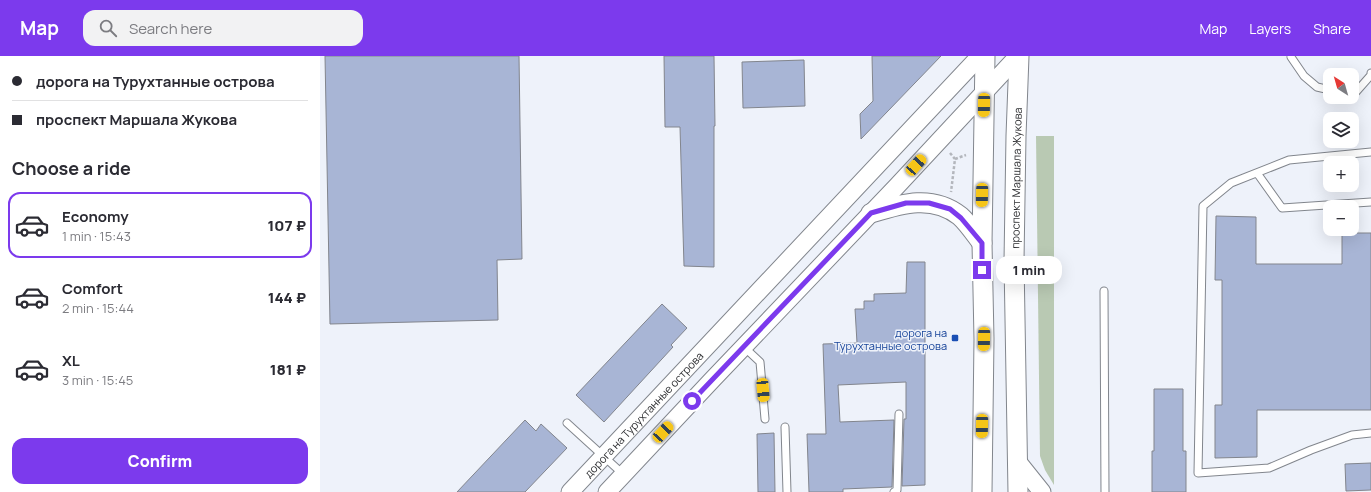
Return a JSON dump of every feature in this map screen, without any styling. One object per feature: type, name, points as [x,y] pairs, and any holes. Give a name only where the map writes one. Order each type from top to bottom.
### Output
[{"type":"main road","points":[[982,492],[984,339],[982,243],[985,56]]},
{"type":"main road","name":"проспект Маршала Жукова","points":[[1018,56],[1014,261],[1018,492]]},
{"type":"main road","points":[[871,213],[906,203],[929,203],[950,209],[961,218],[982,243]]},
{"type":"street","name":"дорога на Турухтанные острова","points":[[570,492],[980,56]]},
{"type":"street","points":[[607,492],[1018,56]]},
{"type":"street","points":[[1018,462],[1042,492]]},
{"type":"lane","points":[[1292,56],[1304,76],[1317,87],[1323,88]]},
{"type":"lane","points":[[1359,89],[1371,75],[1371,73]]},
{"type":"lane","points":[[1371,152],[1289,160],[1231,183],[1203,206],[1198,473],[1269,468],[1311,450],[1352,435],[1371,433]]},
{"type":"lane","points":[[1257,173],[1282,208],[1371,202]]},
{"type":"lane","points":[[1104,291],[1105,492]]},
{"type":"lane","points":[[744,347],[760,362],[765,419]]},
{"type":"lane","points":[[894,492],[897,490],[898,414]]},
{"type":"lane","points":[[567,423],[623,475]]},
{"type":"lane","points":[[785,427],[787,492]]},
{"type":"path","points":[[951,196],[955,159],[970,153]]},
{"type":"green space","points":[[1036,136],[1054,136],[1054,485],[1045,470],[1040,456]]},
{"type":"building","points":[[325,56],[519,56],[522,259],[497,260],[498,320],[330,324]]},
{"type":"building","points":[[664,56],[714,56],[714,267],[684,266],[680,127],[665,127]]},
{"type":"building","points":[[872,56],[941,56],[861,139],[860,114],[873,101]]},
{"type":"building","points":[[804,60],[805,106],[743,108],[742,62]]},
{"type":"building","points":[[1216,216],[1256,217],[1256,264],[1342,264],[1342,236],[1359,236],[1359,233],[1371,233],[1371,410],[1257,410],[1257,457],[1215,458],[1215,405],[1222,405],[1222,280],[1215,280]]},
{"type":"building","points":[[907,262],[925,262],[925,485],[902,486],[904,419],[906,419],[906,382],[838,385],[840,422],[894,420],[892,487],[843,489],[843,492],[809,492],[807,434],[826,434],[823,344],[857,343],[855,309],[864,309],[864,301],[874,301],[874,294],[906,293]]},
{"type":"building","points":[[662,304],[687,328],[671,345],[673,347],[604,422],[576,395]]},
{"type":"building","points":[[1154,389],[1183,389],[1183,451],[1186,451],[1186,492],[1152,492],[1152,451],[1154,451]]},
{"type":"building","points":[[525,420],[536,431],[541,424],[567,448],[525,492],[457,492]]},
{"type":"building","points":[[774,433],[775,492],[758,492],[757,434]]},
{"type":"building","points":[[1371,463],[1371,490],[1346,491],[1345,464]]},
{"type":"place","name":"дорога на Турухтанные острова","points":[[955,338]]},
{"type":"route","points":[[692,401],[871,213],[906,203],[929,203],[950,209],[961,218],[982,243],[982,270]]}]
